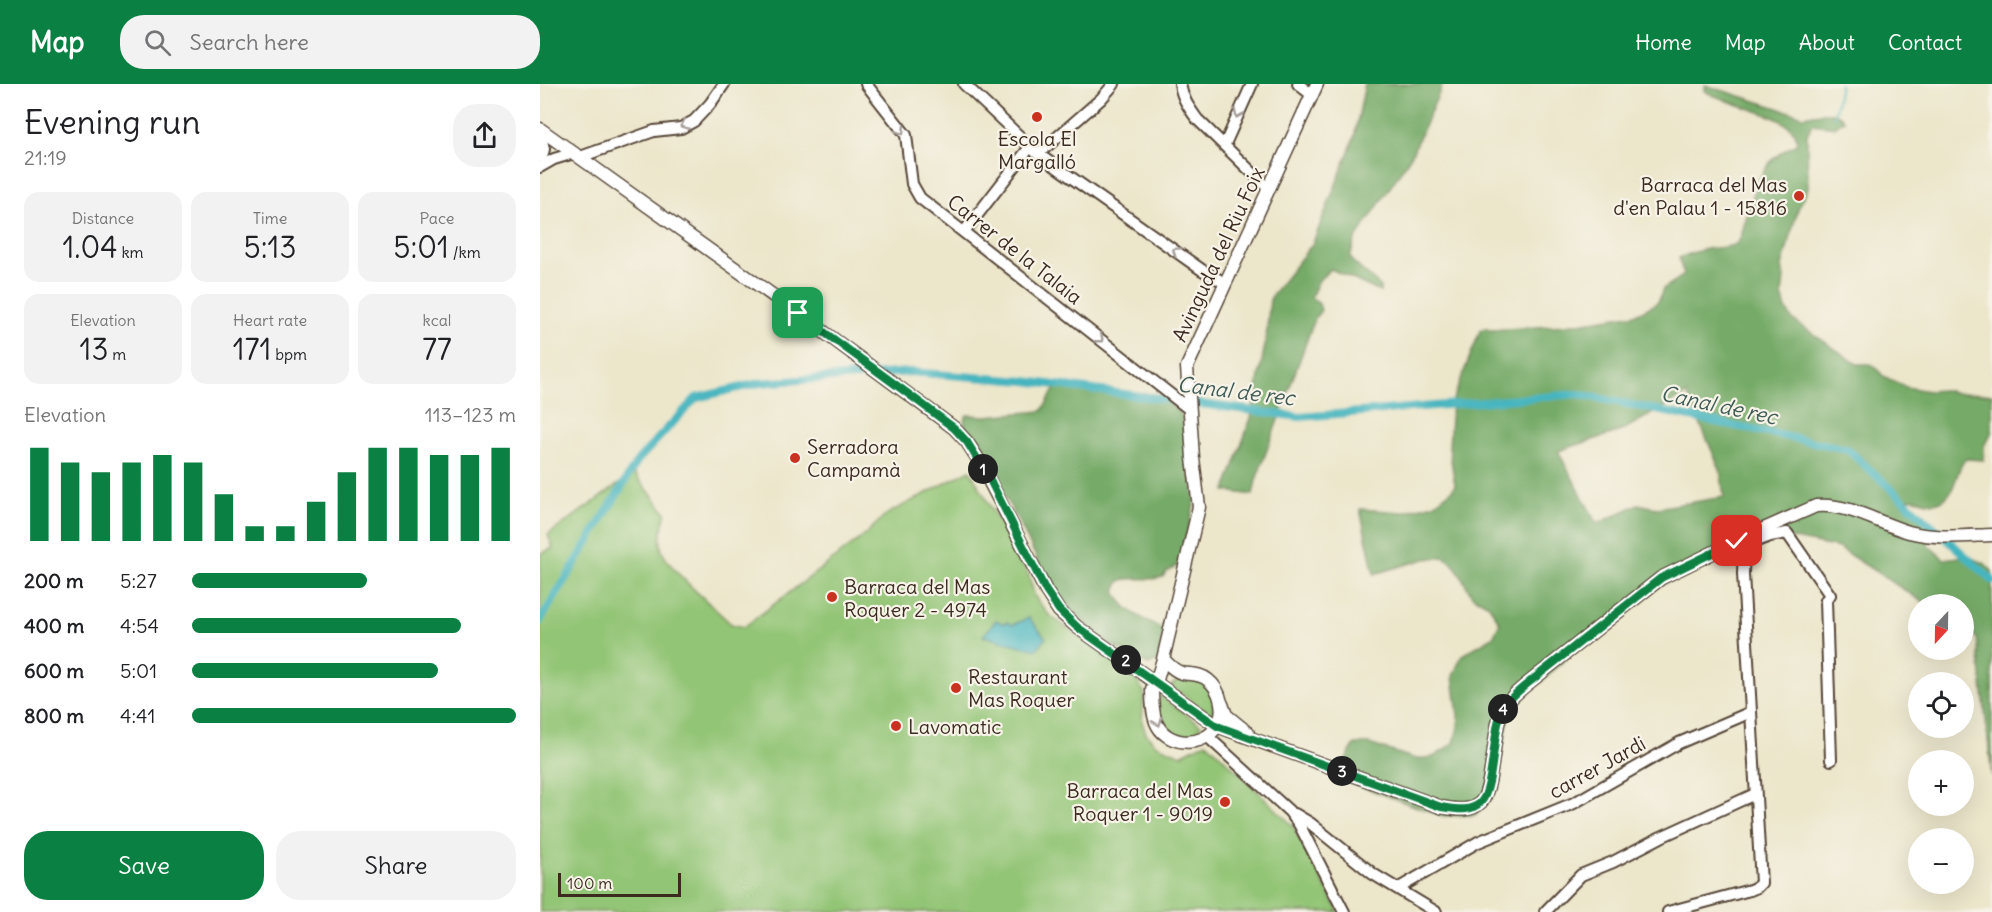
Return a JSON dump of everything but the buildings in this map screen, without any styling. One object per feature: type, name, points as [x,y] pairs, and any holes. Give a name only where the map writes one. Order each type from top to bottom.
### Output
[{"type":"street","points":[[541,162],[577,155],[654,130],[681,128],[694,121],[724,84]]},
{"type":"street","name":"Carrer de la Talaia","points":[[866,84],[906,135],[912,184],[920,198],[1190,409]]},
{"type":"street","points":[[964,84],[1034,150],[1202,270],[1225,282]]},
{"type":"street","points":[[964,232],[1034,150],[1101,99],[1114,84]]},
{"type":"street","points":[[1180,84],[1181,93],[1197,119],[1269,189]]},
{"type":"street","points":[[1225,144],[1252,84]]},
{"type":"street","points":[[1298,84],[1314,89]]},
{"type":"street","name":"Avinguda del Riu Foix","points":[[1207,736],[1188,742],[1171,739],[1155,721],[1152,705],[1152,689],[1163,659],[1199,507],[1187,367],[1314,89]]},
{"type":"street","points":[[540,130],[954,428],[967,442],[988,476],[1046,591],[1059,610],[1077,627],[1217,726],[1441,807],[1458,810],[1470,808],[1481,802],[1487,790],[1496,728],[1508,701],[1661,578],[1816,506],[1829,505],[1924,535],[1992,535]]},
{"type":"street","points":[[540,130],[544,149],[541,162]]},
{"type":"street","points":[[554,159],[558,149],[556,140]]},
{"type":"street","points":[[541,162],[556,140]]},
{"type":"street","points":[[1742,542],[1787,533],[1830,595],[1826,600],[1831,760]]},
{"type":"street","points":[[1668,912],[1757,887],[1761,883],[1742,542]]},
{"type":"street","points":[[1163,659],[1181,673]]},
{"type":"street","points":[[1156,683],[1181,673],[1196,673],[1209,680],[1219,693],[1226,715],[1239,727],[1264,743]]},
{"type":"street","points":[[1221,701],[1217,726],[1207,736],[1289,811],[1299,824],[1344,912]]},
{"type":"street","name":"carrer Jardi","points":[[1399,888],[1478,842],[1574,803],[1703,731],[1751,712]]},
{"type":"street","points":[[1545,912],[1581,875],[1755,794]]},
{"type":"street","points":[[1289,811],[1310,823],[1373,874],[1436,912]]},
{"type":"green space","points":[[1365,84],[1443,84],[1411,156],[1355,240],[1350,257],[1380,286],[1380,292],[1331,269],[1319,280],[1311,297],[1319,304],[1321,310],[1315,318],[1256,480],[1253,495],[1225,491],[1251,418],[1265,345],[1270,300],[1313,243],[1354,138]]},
{"type":"green space","points":[[1705,85],[1803,116],[1833,113],[1844,120],[1835,127],[1812,124],[1807,135],[1808,188],[1798,209],[1782,266],[1784,278],[1782,295],[1792,319],[1857,364],[1875,366],[1883,376],[1906,387],[1929,391],[1992,394],[1992,432],[1984,446],[1984,460],[1966,459],[1959,469],[1949,494],[1944,499],[1930,503],[1910,499],[1906,500],[1906,505],[1930,523],[1928,545],[1944,559],[1967,556],[1984,563],[1992,571],[1992,776],[1977,638],[1974,636],[1974,594],[1910,594],[1839,548],[1765,533],[1631,600],[1511,709],[1492,798],[1475,815],[1442,816],[1335,777],[1355,744],[1369,744],[1416,759],[1433,757],[1454,743],[1459,723],[1453,676],[1462,655],[1493,637],[1500,623],[1489,605],[1472,596],[1457,569],[1443,557],[1425,559],[1374,574],[1360,509],[1402,512],[1434,504],[1452,490],[1455,485],[1449,447],[1452,402],[1480,331],[1485,328],[1491,330],[1566,325],[1636,314],[1654,305],[1659,300],[1663,289],[1684,275],[1679,258],[1710,248],[1734,245],[1739,241],[1761,176],[1775,158],[1796,145],[1797,137],[1786,124],[1766,114],[1705,91]],"holes":[[[1687,394],[1720,469],[1724,497],[1657,508],[1638,504],[1597,524],[1558,451],[1621,431]]]},
{"type":"green space","points":[[1057,385],[1161,395],[1182,415],[1195,501],[1179,565],[1166,572],[1163,577],[1120,581],[1115,591],[1129,610],[1164,630],[1158,661],[1148,665],[1104,641],[1054,594],[1019,522],[965,426],[964,420],[967,415],[986,416],[1042,411]]},
{"type":"green space","points":[[970,470],[1029,576],[1035,597],[1048,614],[1135,678],[1144,692],[1142,722],[1146,733],[1155,744],[1181,755],[1206,742],[1212,747],[1292,825],[1339,912],[540,912],[540,554],[553,548],[548,535],[634,473],[666,513],[661,542],[666,559],[731,624],[744,627],[860,539],[887,514]]},
{"type":"green space","points":[[1180,678],[1206,682],[1213,698],[1212,715],[1171,686]]},
{"type":"green space","points":[[1160,696],[1201,725],[1196,732],[1190,736],[1183,736],[1175,734],[1163,725],[1157,710]]},
{"type":"water","points":[[1029,618],[1046,638],[1036,650],[983,636],[996,620],[1012,625]]},
{"type":"waterway","points":[[1834,118],[1840,84]]},
{"type":"waterway","name":"Canal de rec","points":[[540,621],[638,460],[696,398],[759,383],[910,372],[1025,381],[1300,417],[1578,394],[1847,449],[1992,580]]},
{"type":"place","name":"Escola El Margalló","points":[[1037,117]]},
{"type":"place","name":"Barraca del Mas d'en Palau 1 - 15816","points":[[1799,196]]},
{"type":"place","name":"Serradora Campamà","points":[[795,458]]},
{"type":"place","name":"Barraca del Mas Roquer 2 - 4974","points":[[832,597]]},
{"type":"place","name":"Restaurant Mas Roquer","points":[[956,688]]},
{"type":"place","name":"Lavomatic","points":[[896,726]]},
{"type":"place","name":"Barraca del Mas Roquer 1 - 9019","points":[[1225,802]]},
{"type":"route","points":[[798,313],[954,428],[967,442],[988,476],[1046,591],[1059,610],[1077,627],[1217,726],[1441,807],[1461,810],[1481,802],[1487,790],[1496,728],[1508,701],[1661,578],[1737,541]]}]
